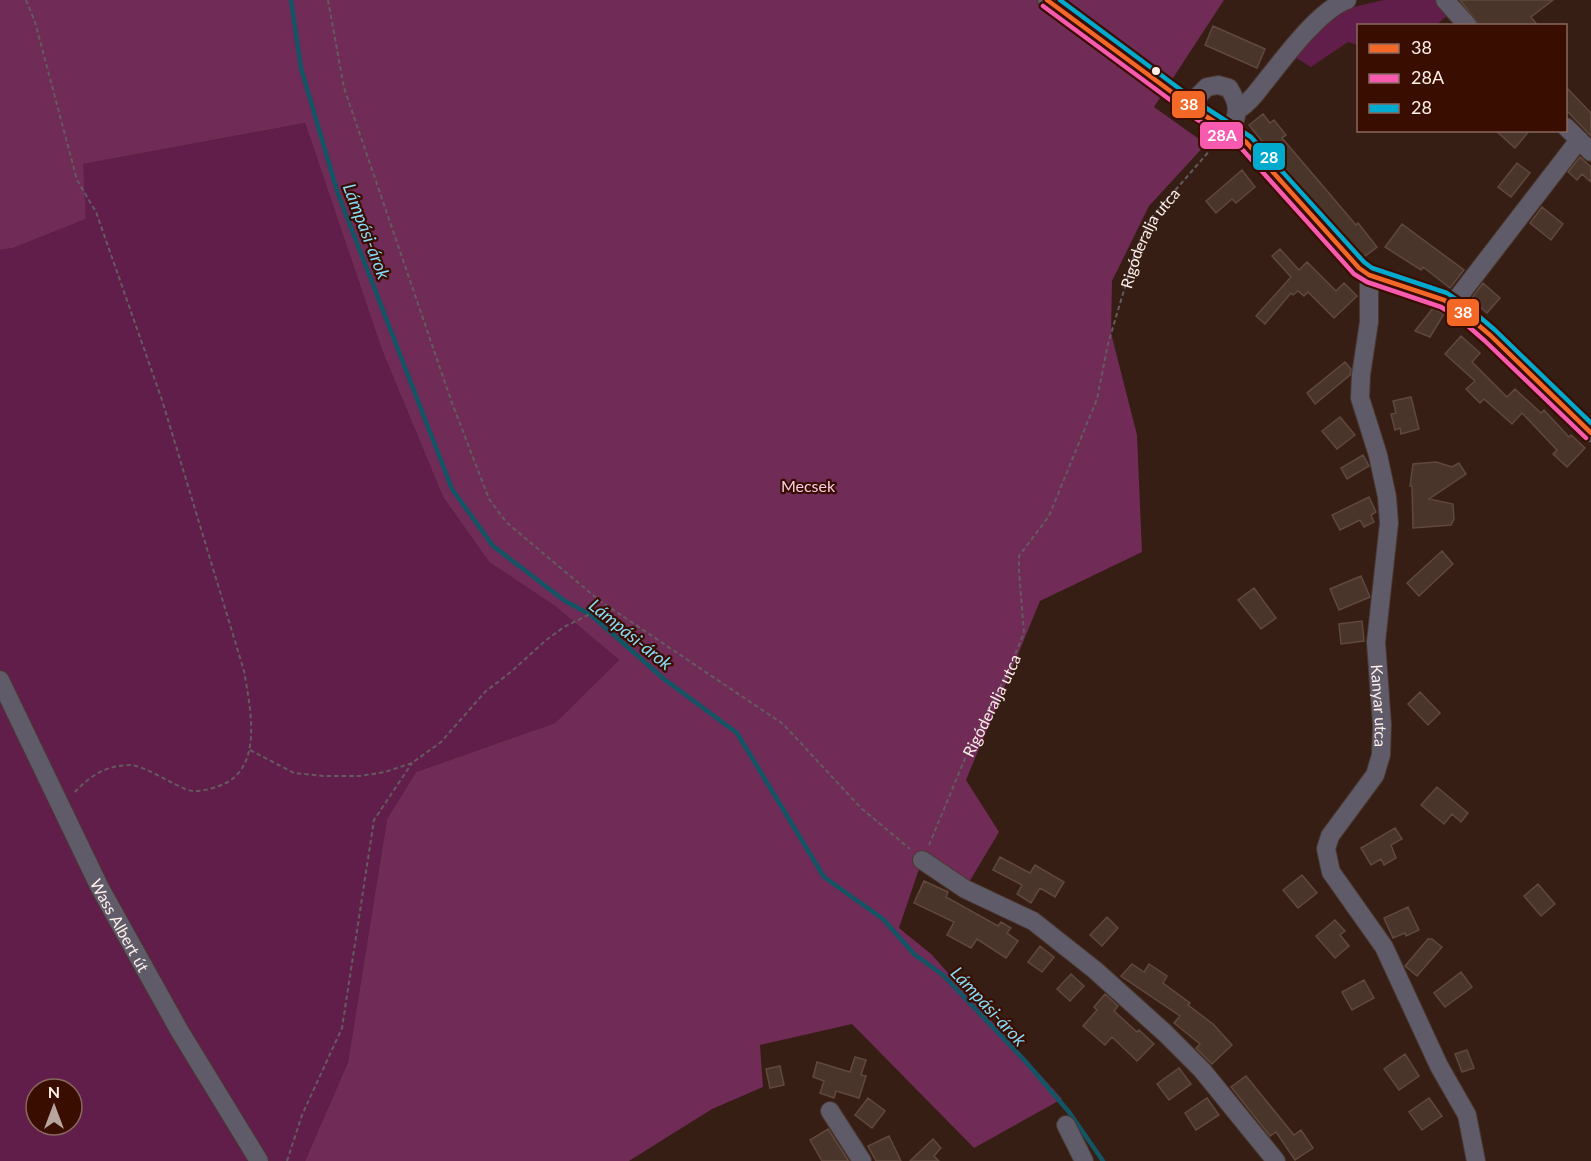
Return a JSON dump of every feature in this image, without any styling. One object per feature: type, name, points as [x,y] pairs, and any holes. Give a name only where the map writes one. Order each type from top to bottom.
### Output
[{"type":"street","points":[[1047,0],[1196,110],[1246,142],[1359,268],[1369,275],[1444,300],[1452,305],[1490,335],[1591,433]]},
{"type":"street","points":[[1228,130],[1238,110],[1247,104],[1286,56],[1329,9],[1347,0]]},
{"type":"street","points":[[1445,0],[1466,24]]},
{"type":"street","points":[[1196,110],[1197,98],[1201,92],[1207,87],[1218,85],[1228,88],[1236,100],[1238,110]]},
{"type":"street","points":[[1452,305],[1585,146],[1567,128]]},
{"type":"street","name":"Kanyar utca","points":[[1369,275],[1369,322],[1360,398],[1378,455],[1387,497],[1389,523],[1376,642],[1382,714],[1381,755],[1375,775],[1330,836],[1326,849],[1331,872],[1384,947],[1439,1066],[1467,1115],[1476,1161]]},
{"type":"street","name":"Wass Albert út","points":[[0,680],[100,888],[179,1030],[259,1161]]},
{"type":"street","points":[[922,860],[965,889],[1033,921],[1095,970],[1202,1070],[1276,1161]]},
{"type":"street","points":[[831,1111],[861,1161]]},
{"type":"street","points":[[1065,1125],[1084,1161]]},
{"type":"path","points":[[26,0],[34,22],[76,180],[96,212],[162,400],[244,670],[251,713],[250,750],[246,763],[237,775],[224,784],[207,790],[190,791],[131,765],[100,770],[81,785],[61,807]]},
{"type":"path","points":[[328,0],[344,88],[452,404],[489,499],[506,522],[600,600],[783,724],[861,808],[922,860]]},
{"type":"path","name":"Rigóderalja utca","points":[[922,860],[966,756],[1024,633],[1019,556],[1049,516],[1097,399],[1108,344],[1135,254],[1152,217],[1228,130]]},
{"type":"path","points":[[287,1161],[302,1115],[342,1028],[374,820],[412,764],[441,742],[479,697],[512,672],[545,641],[564,627],[588,615],[600,600]]},
{"type":"path","points":[[250,750],[294,773],[323,776],[360,776],[412,764]]},
{"type":"shaded area","points":[[1384,0],[1435,0],[1448,15],[1437,24],[1357,24],[1357,45],[1348,42],[1311,67],[1296,58],[1336,11]]},
{"type":"shaded area","points":[[305,123],[382,350],[443,497],[489,562],[555,606],[619,660],[555,723],[416,772],[387,819],[348,1062],[305,1161],[0,1161],[0,250],[13,248],[86,219],[82,164]]},
{"type":"green space","name":"Mecsek","points":[[0,0],[1224,0],[1154,107],[1206,144],[1149,206],[1112,281],[1111,333],[1137,435],[1142,552],[1040,601],[966,780],[999,832],[965,889],[922,860],[899,928],[931,954],[1062,1099],[974,1148],[852,1024],[760,1045],[763,1087],[712,1109],[629,1161],[305,1161],[348,1062],[387,819],[416,772],[555,723],[619,660],[555,606],[489,562],[443,497],[382,350],[305,123],[83,164],[86,219],[13,248],[0,250]]},
{"type":"building","points":[[1460,0],[1553,0],[1531,17],[1536,24],[1478,24]]},
{"type":"building","points":[[1213,26],[1265,49],[1257,68],[1205,45]]},
{"type":"building","points":[[1567,88],[1591,113],[1591,136],[1567,111]]},
{"type":"building","points":[[1263,114],[1270,123],[1274,120],[1286,135],[1282,138],[1377,247],[1364,257],[1273,155],[1249,125]]},
{"type":"building","points":[[1497,132],[1528,132],[1515,148]]},
{"type":"building","points":[[1580,157],[1591,167],[1591,182],[1582,174],[1577,180],[1568,172]]},
{"type":"building","points":[[1517,163],[1530,173],[1511,197],[1498,187]]},
{"type":"building","points":[[1242,170],[1255,187],[1236,203],[1232,199],[1216,213],[1206,201]]},
{"type":"building","points":[[1542,207],[1563,224],[1551,240],[1530,223]]},
{"type":"building","points":[[1402,224],[1464,270],[1450,288],[1423,267],[1421,270],[1385,247]]},
{"type":"building","points":[[1280,249],[1299,270],[1307,262],[1336,291],[1344,283],[1357,296],[1334,318],[1308,292],[1304,296],[1298,291],[1293,295],[1291,293],[1265,324],[1256,316],[1291,277],[1272,256]]},
{"type":"building","points":[[1483,283],[1500,298],[1487,313],[1471,299]]},
{"type":"building","points":[[1433,308],[1444,314],[1430,337],[1415,331]]},
{"type":"building","points":[[1461,336],[1480,353],[1472,362],[1507,397],[1515,389],[1541,413],[1544,410],[1569,437],[1571,435],[1585,448],[1567,467],[1553,454],[1557,450],[1522,413],[1512,424],[1484,399],[1480,403],[1466,389],[1475,381],[1445,354]]},
{"type":"building","points":[[1345,362],[1351,369],[1350,375],[1315,404],[1307,393]]},
{"type":"building","points":[[1411,397],[1419,429],[1401,434],[1400,428],[1395,430],[1391,414],[1396,413],[1393,401]]},
{"type":"building","points":[[1340,417],[1355,435],[1337,449],[1322,431]]},
{"type":"building","points":[[1363,455],[1369,466],[1347,479],[1341,468]]},
{"type":"building","points":[[1436,462],[1452,467],[1459,463],[1466,474],[1429,499],[1453,504],[1454,519],[1451,525],[1413,528],[1412,486],[1410,486],[1413,464]]},
{"type":"building","points":[[1369,497],[1376,512],[1371,515],[1374,522],[1364,527],[1360,520],[1340,530],[1332,515]]},
{"type":"building","points":[[1442,551],[1453,564],[1419,596],[1407,583]]},
{"type":"building","points":[[1361,576],[1370,597],[1339,610],[1330,589]]},
{"type":"building","points":[[1254,588],[1276,618],[1261,629],[1238,600]]},
{"type":"building","points":[[1362,621],[1364,641],[1341,644],[1339,624]]},
{"type":"building","points":[[1420,692],[1440,713],[1428,725],[1408,704]]},
{"type":"building","points":[[1437,787],[1468,813],[1461,822],[1452,814],[1444,824],[1421,805]]},
{"type":"building","points":[[1395,828],[1402,839],[1391,845],[1396,858],[1384,865],[1381,859],[1371,865],[1361,848]]},
{"type":"building","points":[[1000,857],[1030,873],[1035,865],[1064,882],[1055,897],[1040,888],[1031,903],[1017,894],[1022,885],[993,870]]},
{"type":"building","points":[[1302,875],[1317,893],[1298,908],[1283,890]]},
{"type":"building","points":[[924,881],[948,892],[946,897],[998,926],[1001,922],[1011,928],[1007,933],[1018,941],[1006,958],[977,939],[971,948],[947,935],[954,922],[914,903]]},
{"type":"building","points":[[1538,884],[1555,904],[1541,916],[1524,896]]},
{"type":"building","points":[[1408,907],[1419,930],[1406,936],[1405,933],[1393,938],[1384,918]]},
{"type":"building","points":[[1107,917],[1118,928],[1102,946],[1090,935]]},
{"type":"building","points":[[1335,920],[1345,931],[1340,935],[1349,946],[1335,958],[1316,936]]},
{"type":"building","points":[[1428,939],[1432,939],[1442,947],[1417,976],[1405,966]]},
{"type":"building","points":[[1040,946],[1054,957],[1042,972],[1028,962]]},
{"type":"building","points":[[1132,964],[1144,972],[1149,964],[1167,976],[1163,983],[1190,1003],[1188,1005],[1213,1024],[1232,1045],[1212,1064],[1196,1048],[1200,1044],[1174,1023],[1180,1016],[1121,976]]},
{"type":"building","points":[[1461,972],[1472,987],[1445,1007],[1434,993]]},
{"type":"building","points":[[1071,974],[1084,986],[1070,1001],[1057,989]]},
{"type":"building","points":[[1364,980],[1374,998],[1352,1010],[1342,992]]},
{"type":"building","points":[[1105,994],[1118,1006],[1114,1011],[1154,1044],[1137,1061],[1112,1037],[1105,1045],[1083,1026],[1097,1010],[1094,1007]]},
{"type":"building","points":[[1467,1050],[1474,1068],[1462,1072],[1455,1054]]},
{"type":"building","points":[[1405,1054],[1419,1076],[1399,1090],[1384,1069]]},
{"type":"building","points":[[855,1057],[866,1060],[861,1075],[866,1076],[859,1098],[836,1091],[834,1098],[820,1093],[824,1081],[813,1077],[817,1062],[850,1072]]},
{"type":"building","points":[[780,1066],[784,1085],[770,1088],[766,1069]]},
{"type":"building","points":[[1179,1068],[1191,1084],[1169,1100],[1157,1084]]},
{"type":"building","points":[[1246,1076],[1294,1135],[1301,1130],[1313,1148],[1295,1160],[1276,1132],[1270,1136],[1231,1087]]},
{"type":"building","points":[[868,1098],[885,1111],[872,1128],[855,1115]]},
{"type":"building","points":[[1207,1098],[1219,1115],[1196,1130],[1185,1113]]},
{"type":"building","points":[[1429,1098],[1442,1116],[1422,1130],[1409,1112]]},
{"type":"building","points":[[828,1129],[849,1161],[822,1161],[810,1140]]},
{"type":"building","points":[[889,1136],[901,1161],[876,1161],[868,1146]]},
{"type":"building","points":[[933,1139],[941,1148],[934,1156],[939,1161],[910,1161]]},
{"type":"waterway","name":"Lámpási-árok","points":[[291,0],[301,68],[338,194],[452,489],[493,546],[565,601],[591,615],[664,679],[737,733],[824,877],[883,919],[914,954],[943,975],[1026,1062],[1069,1112],[1103,1161]]},
{"type":"transit line","name":"38","points":[[1047,0],[1196,110],[1246,142],[1359,268],[1369,275],[1444,300],[1464,313],[1490,335],[1591,433]]},
{"type":"transit line","name":"28","points":[[1060,0],[1200,104],[1251,137],[1364,262],[1372,268],[1447,293],[1468,307],[1591,423]]},
{"type":"transit line","name":"28A","points":[[1043,6],[1192,116],[1241,148],[1354,274],[1367,282],[1441,307],[1460,319],[1586,438]]}]
